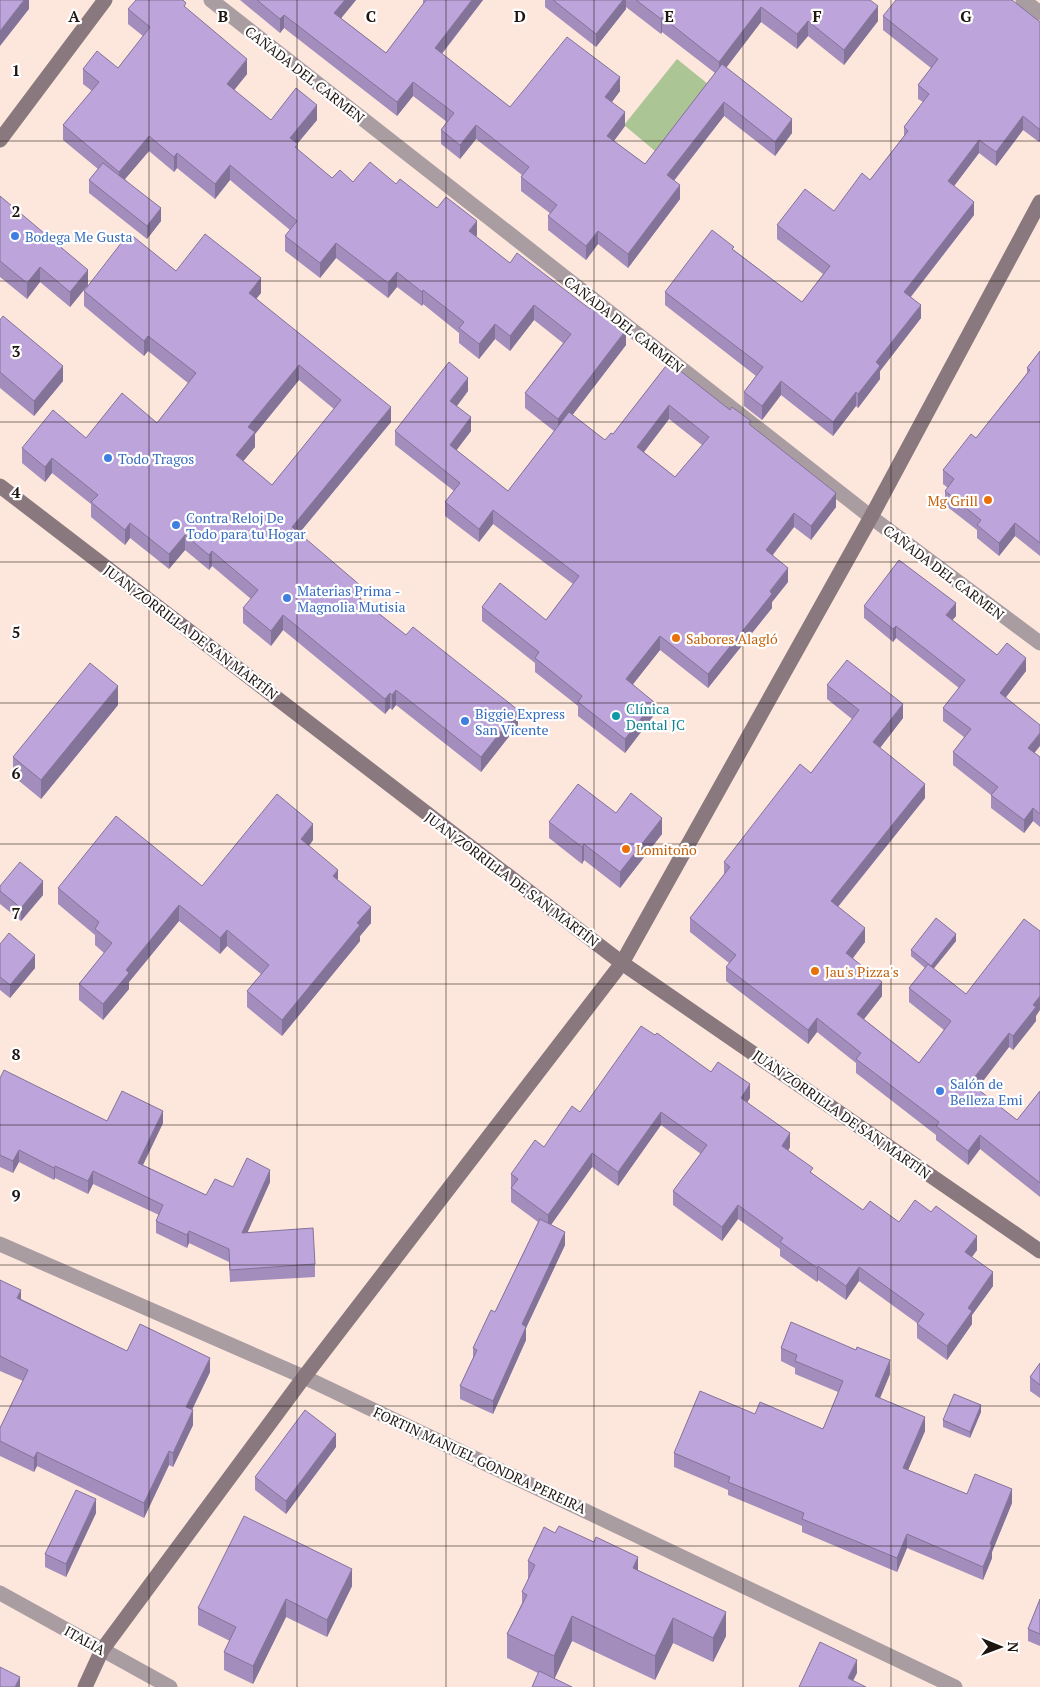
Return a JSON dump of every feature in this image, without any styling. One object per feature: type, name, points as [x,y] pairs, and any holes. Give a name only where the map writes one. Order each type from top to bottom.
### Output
[{"type":"street","points":[[0,140],[105,0]]},
{"type":"street","name":"CAÑADA DEL CARMEN","points":[[211,0],[871,517],[1040,643]]},
{"type":"street","points":[[1023,0],[1040,13]]},
{"type":"street","points":[[85,1687],[102,1650],[304,1376],[622,963],[871,517],[1040,202]]},
{"type":"street","name":"JUAN ZORRILLA DE SAN MARTÍN","points":[[0,486],[622,963],[1040,1250]]},
{"type":"street","name":"FORTIN MANUEL GONDRA PEREIRA","points":[[0,1244],[304,1376],[955,1687]]},
{"type":"street","name":"ITALIA","points":[[0,1593],[170,1687]]},
{"type":"green space","points":[[677,59],[708,84],[655,151],[624,125]]},
{"type":"building","points":[[0,0],[24,0],[0,31]]},
{"type":"building","points":[[136,0],[183,0],[186,3],[184,6],[247,59],[227,84],[271,120],[296,88],[317,105],[290,138],[298,144],[295,147],[332,178],[340,170],[353,182],[370,162],[396,184],[400,179],[437,208],[446,197],[477,221],[469,231],[510,263],[517,253],[590,309],[593,305],[626,330],[558,419],[525,393],[571,334],[534,305],[510,336],[495,324],[479,344],[459,328],[464,322],[397,272],[388,283],[336,243],[320,263],[285,236],[297,221],[230,165],[215,184],[177,153],[174,157],[149,136],[119,172],[63,125],[99,82],[83,69],[97,51],[118,68],[150,27],[128,9]]},
{"type":"building","points":[[257,0],[345,0],[334,13],[386,53],[426,0],[472,0],[435,48],[510,107],[567,37],[620,77],[605,97],[625,112],[607,136],[645,164],[722,64],[792,119],[775,142],[724,102],[667,175],[680,185],[628,254],[598,231],[586,246],[548,216],[557,205],[521,177],[529,167],[476,125],[460,145],[441,130],[454,113],[413,82],[397,102],[284,15],[280,19]]},
{"type":"building","points":[[553,0],[623,0],[596,34]]},
{"type":"building","points":[[636,0],[870,0],[878,6],[844,50],[808,21],[797,34],[761,7],[719,62],[662,17],[661,19]]},
{"type":"building","points":[[896,0],[1012,0],[1040,22],[1040,127],[1039,129],[1023,116],[996,152],[979,140],[948,181],[974,202],[904,292],[921,305],[876,362],[880,366],[858,394],[856,392],[833,422],[781,381],[762,406],[744,392],[763,367],[665,292],[712,230],[734,247],[732,249],[802,302],[830,266],[777,225],[805,189],[834,211],[862,173],[870,180],[908,131],[904,127],[929,94],[918,85],[938,59],[883,16]]},
{"type":"building","points":[[103,163],[161,208],[147,226],[89,180]]},
{"type":"building","points":[[0,196],[88,270],[70,292],[40,267],[27,283],[0,261]]},
{"type":"building","points":[[129,233],[176,271],[205,234],[261,278],[249,293],[391,407],[292,527],[361,586],[354,594],[406,635],[413,627],[518,710],[481,757],[396,690],[385,699],[283,615],[271,631],[243,608],[258,590],[212,551],[209,555],[185,535],[169,554],[130,523],[125,530],[91,502],[98,495],[52,458],[45,467],[22,448],[53,410],[86,438],[122,393],[157,423],[196,373],[148,336],[144,341],[84,291]],"holes":[[[299,365],[341,400],[272,485],[236,455],[255,432],[248,427]]]},
{"type":"building","points":[[3,316],[63,366],[34,401],[0,372],[0,320]]},
{"type":"building","points":[[1040,351],[1040,543],[1015,523],[999,543],[977,525],[981,520],[945,491],[954,479],[943,470],[971,434],[976,438],[1030,370],[1027,368]]},
{"type":"building","points":[[449,362],[468,378],[450,401],[471,417],[450,445],[508,491],[569,412],[605,440],[611,433],[613,434],[669,362],[730,410],[732,407],[751,421],[749,424],[836,493],[811,526],[794,513],[766,550],[788,568],[770,591],[772,594],[708,674],[660,636],[626,679],[654,702],[625,739],[578,702],[582,696],[535,658],[539,652],[482,607],[500,583],[546,620],[579,576],[493,510],[479,529],[445,502],[460,483],[395,431]],"holes":[[[669,405],[709,437],[675,477],[637,447]]]},
{"type":"building","points":[[899,560],[956,603],[946,615],[997,655],[1007,643],[1026,658],[1000,693],[1040,725],[1040,733],[1028,748],[1040,757],[1040,814],[1033,808],[1024,820],[991,795],[998,787],[953,752],[971,729],[943,708],[965,680],[896,626],[893,629],[864,606]]},
{"type":"building","points":[[847,660],[903,704],[873,742],[925,784],[831,901],[865,928],[846,953],[882,982],[857,1014],[919,1063],[951,1021],[909,988],[928,964],[966,994],[1024,919],[1040,931],[1040,996],[1033,1005],[1036,1007],[1013,1036],[1009,1033],[970,1083],[1017,1120],[1040,1091],[1040,1183],[980,1135],[968,1151],[936,1126],[939,1122],[856,1059],[861,1053],[817,1018],[808,1030],[726,967],[736,955],[690,918],[730,867],[724,862],[800,764],[811,773],[859,710],[827,685]]},
{"type":"building","points":[[90,663],[118,686],[41,780],[13,757]]},
{"type":"building","points":[[578,784],[616,813],[631,793],[662,818],[620,872],[584,844],[582,847],[549,822]]},
{"type":"building","points":[[277,794],[313,824],[301,839],[338,870],[333,876],[371,907],[357,923],[360,925],[282,1020],[247,991],[269,965],[227,930],[220,938],[179,905],[126,970],[129,973],[103,1004],[79,984],[112,943],[95,929],[99,922],[58,888],[116,816],[202,886]]},
{"type":"building","points":[[20,862],[43,881],[21,908],[0,891],[0,886]]},
{"type":"building","points":[[936,918],[956,934],[931,966],[911,950]]},
{"type":"building","points":[[9,933],[35,955],[10,985],[0,977],[0,944]]},
{"type":"building","points":[[641,1026],[655,1035],[657,1033],[711,1072],[718,1062],[750,1084],[741,1098],[790,1133],[782,1146],[813,1168],[810,1172],[863,1210],[870,1201],[899,1222],[915,1200],[931,1212],[936,1206],[977,1236],[965,1252],[993,1272],[968,1308],[972,1311],[947,1346],[917,1324],[924,1314],[859,1267],[846,1286],[780,1242],[783,1238],[738,1205],[722,1227],[673,1191],[707,1145],[661,1112],[618,1172],[592,1153],[548,1215],[511,1188],[518,1179],[511,1174],[535,1140],[544,1147],[572,1106],[580,1112]]},
{"type":"building","points":[[4,1070],[107,1121],[122,1091],[163,1111],[138,1163],[206,1195],[215,1179],[233,1187],[247,1158],[270,1170],[242,1233],[313,1228],[315,1264],[230,1270],[229,1249],[189,1231],[187,1235],[156,1221],[163,1205],[93,1171],[88,1181],[55,1166],[54,1168],[19,1150],[13,1161],[0,1155],[0,1078]]},
{"type":"building","points":[[540,1219],[565,1232],[522,1324],[526,1327],[493,1401],[460,1386],[477,1350],[473,1348],[491,1310],[495,1312]]},
{"type":"building","points":[[0,1280],[21,1290],[17,1298],[127,1351],[140,1324],[210,1358],[186,1407],[193,1410],[173,1453],[169,1451],[144,1503],[37,1452],[34,1458],[0,1441],[0,1428],[28,1370],[0,1356]]},
{"type":"building","points":[[791,1322],[856,1350],[857,1347],[890,1360],[875,1396],[925,1417],[903,1468],[967,1494],[975,1474],[1012,1489],[983,1567],[907,1534],[897,1558],[802,1519],[804,1513],[728,1482],[730,1477],[674,1453],[700,1391],[755,1414],[760,1402],[823,1429],[843,1381],[795,1361],[797,1355],[781,1348]]},
{"type":"building","points":[[1040,1363],[1040,1385],[1030,1377]]},
{"type":"building","points":[[954,1394],[981,1405],[970,1432],[943,1420]]},
{"type":"building","points":[[305,1410],[336,1434],[286,1501],[255,1477]]},
{"type":"building","points":[[76,1490],[96,1499],[66,1564],[45,1554]]},
{"type":"building","points":[[244,1516],[352,1569],[327,1620],[286,1599],[253,1666],[224,1652],[236,1627],[198,1608]]},
{"type":"building","points":[[559,1526],[594,1542],[596,1537],[638,1557],[633,1568],[726,1612],[713,1638],[673,1618],[655,1656],[572,1616],[554,1656],[507,1634],[527,1595],[522,1592],[535,1565],[528,1561],[544,1527],[555,1533]]},
{"type":"building","points":[[1040,1599],[1040,1634],[1028,1629]]},
{"type":"building","points":[[820,1642],[857,1660],[848,1678],[866,1687],[799,1687]]},
{"type":"building","points":[[0,1667],[20,1677],[15,1687],[0,1687]]},
{"type":"building","points":[[539,1671],[572,1687],[532,1687]]},
{"type":"place","name":"Bodega Me Gusta","points":[[15,236]]},
{"type":"place","name":"Todo Tragos","points":[[108,458]]},
{"type":"place","name":"Mg Grill","points":[[988,500]]},
{"type":"place","name":"Contra Reloj De Todo para tu Hogar","points":[[176,525]]},
{"type":"place","name":"Materias Prima - Magnolia Mutisia","points":[[287,598]]},
{"type":"place","name":"Sabores Alagló","points":[[676,638]]},
{"type":"place","name":"Clínica Dental JC","points":[[616,716]]},
{"type":"place","name":"Biggie Express San Vicente","points":[[465,721]]},
{"type":"place","name":"Lomitoño","points":[[626,849]]},
{"type":"place","name":"Jau's Pizza's","points":[[815,971]]},
{"type":"place","name":"Salón de Belleza Emi","points":[[940,1091]]}]
